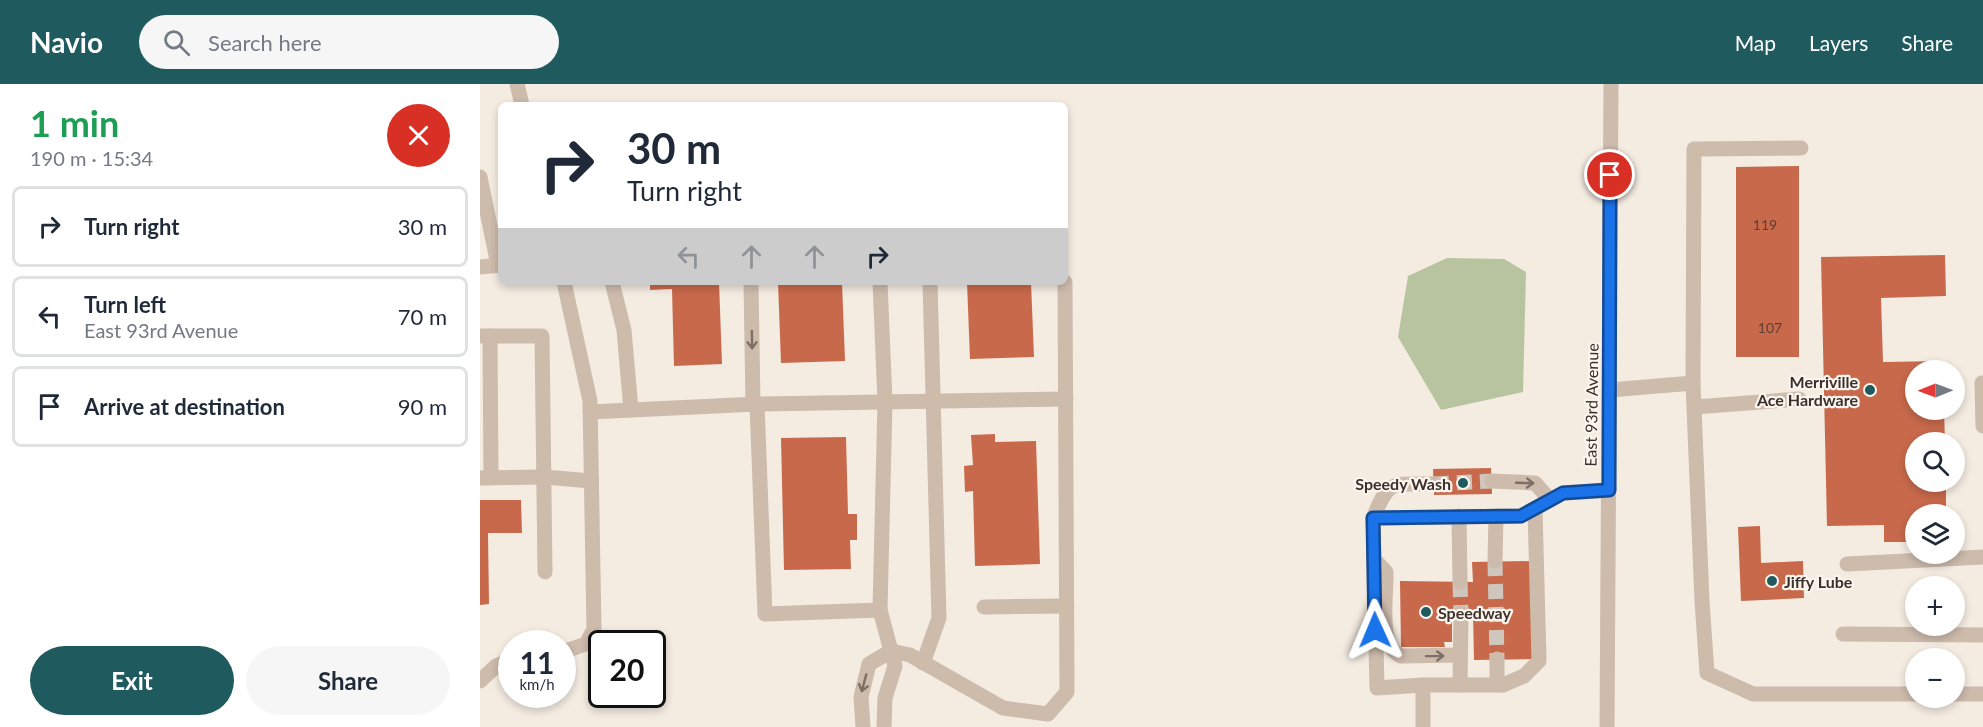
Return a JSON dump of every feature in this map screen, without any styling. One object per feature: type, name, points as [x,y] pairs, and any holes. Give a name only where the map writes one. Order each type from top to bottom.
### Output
[{"type":"street","points":[[517,84],[521,102]]},
{"type":"street","name":"East 93rd Avenue","points":[[1607,727],[1611,84]]},
{"type":"street","points":[[1801,148],[1695,149],[1693,384],[1707,673],[1753,694],[1905,694]]},
{"type":"street","points":[[480,177],[498,256]]},
{"type":"street","points":[[480,267],[498,265]]},
{"type":"street","points":[[565,285],[584,368],[590,412],[594,628],[586,644],[576,647]]},
{"type":"street","points":[[613,285],[624,330],[631,410]]},
{"type":"street","points":[[751,285],[765,614],[880,610]]},
{"type":"street","points":[[880,285],[885,402],[880,610],[895,666],[885,698],[884,727]]},
{"type":"street","points":[[923,663],[939,618],[930,285]]},
{"type":"street","points":[[863,727],[861,698],[869,664],[891,651],[909,655],[1003,708],[1048,714],[1067,692],[1065,285]]},
{"type":"street","points":[[545,572],[545,477],[542,336],[485,336],[485,478],[545,477],[591,480]]},
{"type":"street","points":[[1982,383],[1983,426]]},
{"type":"street","points":[[1610,390],[1693,384]]},
{"type":"street","points":[[590,412],[755,404],[1066,399]]},
{"type":"street","points":[[1695,407],[1799,399]]},
{"type":"street","points":[[1492,481],[1535,483],[1550,500]]},
{"type":"street","points":[[1434,484],[1393,486],[1384,493],[1373,518],[1377,688],[1423,685],[1503,685],[1524,676],[1539,661],[1536,509]]},
{"type":"street","points":[[1373,518],[1521,516],[1563,493],[1609,490]]},
{"type":"street","points":[[1458,516],[1460,582]]},
{"type":"street","points":[[1495,561],[1496,516]]},
{"type":"street","points":[[1847,564],[1983,557]]},
{"type":"street","points":[[1374,559],[1386,572],[1385,633],[1388,644],[1395,654],[1401,656],[1460,655]]},
{"type":"street","points":[[984,607],[1066,606]]},
{"type":"street","points":[[1460,685],[1461,613]]},
{"type":"street","points":[[1843,634],[1983,635]]},
{"type":"street","points":[[1497,659],[1497,685]]},
{"type":"street","points":[[480,681],[498,665]]},
{"type":"street","points":[[1423,685],[1423,727]]},
{"type":"street","points":[[1965,694],[1983,694]]},
{"type":"green space","points":[[1447,258],[1504,259],[1526,272],[1523,392],[1441,410],[1398,337],[1408,276]]},
{"type":"building","points":[[1799,166],[1799,357],[1736,357],[1736,167]]},
{"type":"building","name":"Merriville Ace Hardware","points":[[1945,255],[1946,296],[1881,298],[1883,362],[1905,362],[1905,420],[1944,420],[1945,432],[1905,432],[1905,492],[1946,492],[1946,504],[1905,504],[1905,542],[1884,542],[1884,525],[1827,526],[1821,257]]},
{"type":"building","points":[[650,285],[719,285],[722,364],[674,366],[672,289],[650,290]]},
{"type":"building","points":[[778,285],[842,285],[845,361],[781,363]]},
{"type":"building","points":[[967,285],[1031,285],[1034,357],[970,359]]},
{"type":"building","points":[[995,434],[995,442],[1036,441],[1040,564],[975,566],[973,491],[965,492],[964,466],[973,465],[971,435]]},
{"type":"building","points":[[846,437],[848,514],[857,514],[857,540],[850,540],[851,569],[784,570],[781,438]]},
{"type":"building","name":"Speedy Wash","points":[[1491,468],[1492,494],[1434,495],[1433,469]]},
{"type":"building","points":[[480,500],[521,500],[522,533],[488,533],[489,604],[480,605]]},
{"type":"building","name":"Jiffy Lube","points":[[1760,526],[1761,563],[1803,561],[1804,598],[1741,601],[1738,527]]},
{"type":"building","name":"Speedway","points":[[1533,561],[1535,659],[1474,660],[1473,613],[1452,614],[1452,642],[1444,642],[1445,647],[1401,647],[1400,581],[1473,582],[1472,562]]},
{"type":"tunnel","points":[[1434,484],[1492,481]]},
{"type":"tunnel","points":[[1495,561],[1497,659]]},
{"type":"tunnel","points":[[1460,582],[1461,613]]},
{"type":"place","name":"Merriville Ace Hardware","points":[[1870,390]]},
{"type":"place","name":"Speedy Wash","points":[[1463,483]]},
{"type":"place","name":"Jiffy Lube","points":[[1772,581]]},
{"type":"place","name":"Speedway","points":[[1426,612]]},
{"type":"route","points":[[1375,630],[1373,518],[1521,516],[1563,493],[1609,490],[1610,175]]}]
